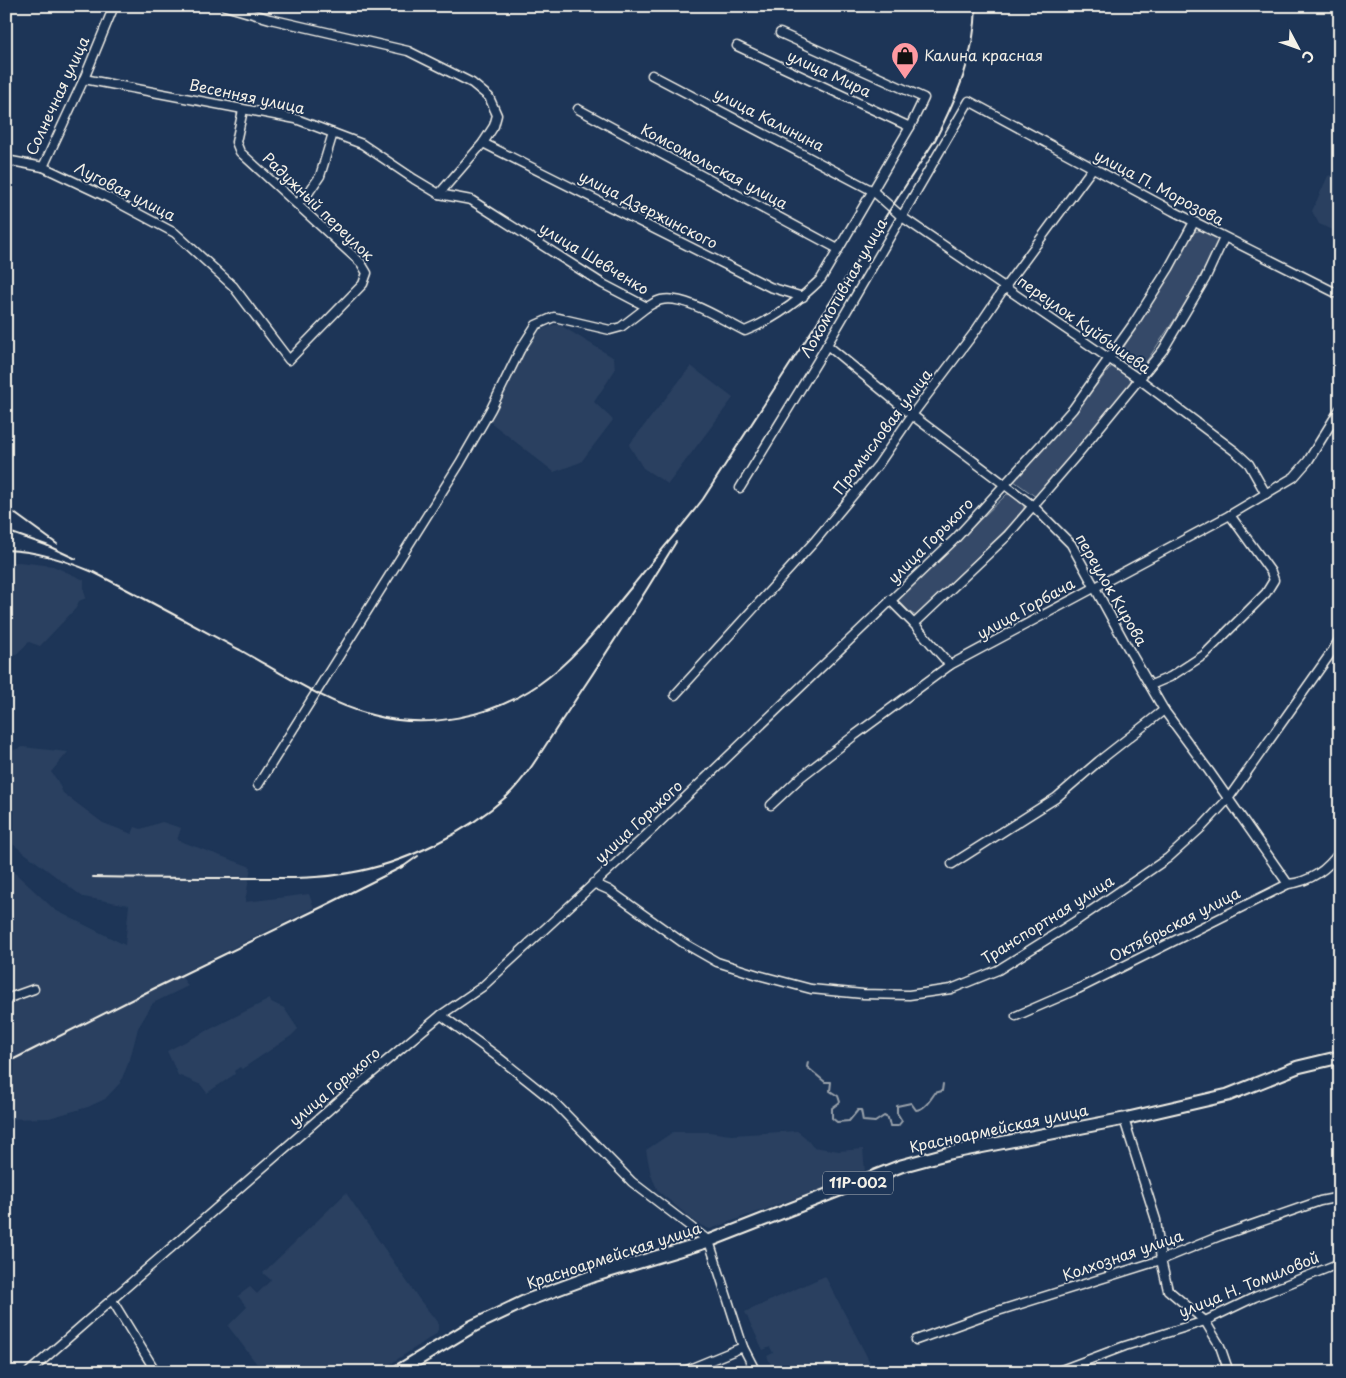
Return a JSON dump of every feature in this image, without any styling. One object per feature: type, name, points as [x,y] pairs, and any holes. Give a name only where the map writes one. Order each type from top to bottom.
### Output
[{"type":"main road","name":"Красноармейская улица","points":[[397,1372],[473,1326],[528,1300],[593,1276],[709,1241],[902,1166],[949,1153],[1124,1119],[1228,1095],[1298,1067],[1340,1057]]},
{"type":"street","name":"Солнечная улица","points":[[6,160],[43,167],[84,79],[114,6]]},
{"type":"street","points":[[225,6],[270,19],[408,51],[472,84],[489,97],[497,115],[494,126],[483,142],[439,194]]},
{"type":"street","name":"улица Шевченко","points":[[439,194],[471,200],[604,284],[647,307],[660,300],[678,300],[697,307],[745,331],[766,323],[803,298],[821,279],[910,127],[924,98],[780,33]]},
{"type":"street","name":"улица Мира","points":[[737,46],[910,127]]},
{"type":"street","name":"улица Калинина","points":[[652,75],[873,191]]},
{"type":"street","name":"Весенняя улица","points":[[84,79],[296,119],[362,144],[439,194]]},
{"type":"street","name":"улица П. Морозова","points":[[969,101],[1224,238],[1340,295]]},
{"type":"street","name":"Локомотивная улица","points":[[740,488],[827,345],[969,101]]},
{"type":"street","name":"Комсомольская улица","points":[[578,109],[838,249]]},
{"type":"street","name":"Радужный переулок","points":[[243,110],[236,142],[240,152],[361,263],[368,273],[363,284],[289,360]]},
{"type":"street","points":[[297,204],[309,192],[320,176],[333,133]]},
{"type":"street","name":"улица Дзержинского","points":[[483,142],[770,287],[803,298]]},
{"type":"street","name":"Луговая улица","points":[[43,167],[109,198],[175,233],[233,286],[289,360]]},
{"type":"street","name":"Промысловая улица","points":[[675,694],[814,542],[878,465],[912,415],[974,333],[1005,287],[1092,168]]},
{"type":"street","name":"переулок Куйбышева","points":[[873,191],[902,217],[1139,379],[1207,430],[1249,464],[1266,494]]},
{"type":"street","name":"улица Горького","points":[[30,1372],[347,1094],[441,1015],[482,987],[640,841],[956,538],[1073,408],[1109,359],[1157,287],[1194,222]]},
{"type":"street","points":[[914,624],[1007,536],[1077,456],[1163,350],[1205,279],[1224,238]]},
{"type":"street","points":[[258,785],[460,463],[520,350],[536,325],[554,316],[610,330],[621,327],[647,307]]},
{"type":"street","name":"переулок Кирова","points":[[827,345],[912,415],[1033,506],[1072,544],[1124,641],[1164,710],[1288,884]]},
{"type":"street","name":"улица Горбача","points":[[771,805],[801,777],[950,665],[1230,515],[1294,477],[1308,461],[1340,409]]},
{"type":"street","points":[[1151,685],[1170,676],[1204,655],[1266,593],[1274,580],[1272,572],[1230,515]]},
{"type":"street","points":[[890,600],[950,665]]},
{"type":"street","name":"Транспортная улица","points":[[593,883],[609,890],[682,942],[718,962],[789,984],[826,991],[864,994],[909,995],[951,989],[998,970],[1168,858],[1202,827],[1228,799],[1340,638]]},
{"type":"street","points":[[952,864],[1056,798],[1099,760],[1164,710]]},
{"type":"street","name":"Октябрьская улица","points":[[1016,1016],[1096,981],[1288,884],[1301,883],[1323,871],[1340,851]]},
{"type":"street","points":[[6,999],[34,989]]},
{"type":"street","points":[[441,1015],[553,1101],[632,1182],[709,1241],[743,1347],[756,1372]]},
{"type":"street","points":[[1124,1119],[1156,1220],[1161,1260],[1168,1290],[1205,1321],[1220,1346],[1229,1372]]},
{"type":"street","name":"Колхозная улица","points":[[916,1340],[994,1312],[1161,1260],[1220,1236],[1340,1197]]},
{"type":"street","name":"улица Н. Томиловой","points":[[1056,1372],[1125,1346],[1205,1321],[1255,1297],[1340,1263]]},
{"type":"street","points":[[112,1300],[156,1372]]},
{"type":"street","points":[[682,1372],[743,1347]]},
{"type":"shaded area","points":[[1336,173],[1338,186],[1340,187],[1340,233],[1319,224],[1312,211],[1328,176]]},
{"type":"shaded area","points":[[1202,230],[1218,238],[1219,242],[1183,307],[1142,368],[1135,372],[1119,360],[1119,355],[1194,232]]},
{"type":"shaded area","points":[[554,325],[560,325],[614,358],[615,370],[594,402],[613,420],[581,462],[554,472],[489,421],[534,332]]},
{"type":"shaded area","points":[[691,366],[733,398],[668,484],[643,468],[629,445]]},
{"type":"shaded area","points":[[1112,366],[1116,366],[1130,376],[1131,383],[1036,497],[1014,481],[1044,449]]},
{"type":"shaded area","points":[[1007,494],[1015,496],[1024,505],[1024,512],[916,616],[911,613],[897,599]]},
{"type":"shaded area","points":[[19,562],[53,566],[84,580],[86,598],[79,601],[76,608],[40,646],[29,642],[6,664],[6,563]]},
{"type":"shaded area","points":[[23,747],[68,752],[51,772],[63,793],[103,823],[132,834],[135,827],[141,829],[162,822],[181,828],[177,840],[251,867],[245,902],[309,894],[314,908],[180,974],[188,986],[153,1003],[138,1028],[130,1059],[120,1083],[105,1099],[88,1107],[49,1118],[8,1119],[6,1118],[6,868],[16,874],[55,910],[125,945],[129,905],[83,897],[6,839],[6,756],[11,751]]},
{"type":"shaded area","points":[[270,999],[271,1002],[284,1008],[298,1029],[291,1036],[242,1069],[240,1067],[234,1071],[235,1074],[207,1093],[201,1085],[178,1075],[167,1051]]},
{"type":"shaded area","points":[[797,1131],[813,1147],[839,1151],[863,1149],[865,1173],[710,1229],[693,1220],[658,1191],[651,1175],[646,1150],[673,1132],[709,1132],[731,1135]]},
{"type":"shaded area","points":[[346,1193],[419,1299],[438,1323],[438,1330],[436,1334],[378,1372],[263,1372],[228,1326],[247,1307],[238,1296],[250,1287],[257,1294],[271,1280],[263,1273]]},
{"type":"shaded area","points":[[825,1276],[875,1372],[774,1372],[767,1356],[773,1353],[770,1347],[763,1350],[745,1312]]},
{"type":"waterway","points":[[808,1062],[807,1067],[825,1082],[831,1082],[830,1091],[838,1096],[840,1102],[832,1108],[832,1118],[837,1122],[849,1121],[858,1110],[861,1110],[863,1121],[875,1122],[884,1116],[888,1118],[890,1126],[898,1126],[902,1121],[897,1113],[897,1106],[911,1103],[916,1110],[922,1108],[935,1093],[942,1091],[943,1084]]},
{"type":"railway","points":[[6,550],[29,552],[50,557],[93,572],[321,695],[355,710],[372,715],[393,719],[436,721],[479,713],[520,696],[538,685],[578,651],[703,499],[935,140],[951,108],[963,76],[972,42],[976,6]]},
{"type":"railway","points":[[6,507],[57,544]]},
{"type":"railway","points":[[6,531],[46,545],[76,559]]},
{"type":"railway","points":[[93,877],[290,878],[337,875],[370,869],[391,862],[433,845],[453,834],[491,810],[523,778],[607,652],[676,542]]},
{"type":"railway","points":[[14,1059],[404,866],[418,856]]},
{"type":"place","name":"Калина красная","points":[[905,80]]}]
